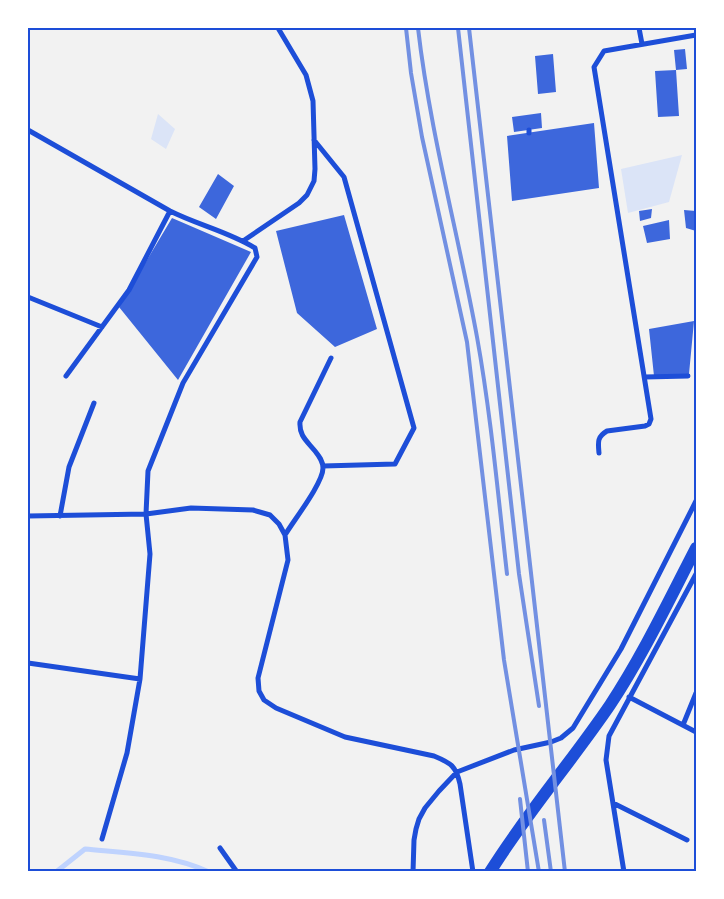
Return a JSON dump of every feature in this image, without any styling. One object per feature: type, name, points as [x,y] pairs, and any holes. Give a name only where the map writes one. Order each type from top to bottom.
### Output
[{"type":"main road","points":[[490,872],[505,848],[611,703],[631,670],[696,548]]},
{"type":"street","points":[[243,241],[299,203],[307,195],[314,181],[313,101],[306,75],[278,28]]},
{"type":"street","points":[[639,28],[642,44]]},
{"type":"street","points":[[599,453],[598,439],[601,434],[649,424],[651,419],[594,67],[604,51],[696,35]]},
{"type":"street","points":[[28,130],[170,212],[243,241],[255,248],[257,257],[183,383],[148,471],[146,514],[149,561],[140,679],[127,753],[102,839]]},
{"type":"street","points":[[314,140],[344,177],[414,428],[395,464],[323,466]]},
{"type":"street","points":[[66,376],[136,278],[170,212]]},
{"type":"street","points":[[28,297],[102,327]]},
{"type":"street","points":[[285,535],[319,482],[323,466],[321,459],[300,433],[300,422],[331,358]]},
{"type":"street","points":[[645,377],[688,376]]},
{"type":"street","points":[[60,516],[70,467],[94,403]]},
{"type":"street","points":[[413,872],[414,840],[420,819],[425,808],[457,772],[514,750],[551,742],[561,738],[573,728],[622,649],[696,501]]},
{"type":"street","points":[[28,516],[146,514],[191,508],[253,510],[270,515],[280,524],[285,535],[288,560],[258,678],[259,690],[264,700],[276,708],[345,737],[434,756],[448,762],[457,772],[473,872]]},
{"type":"street","points":[[624,872],[606,760],[606,746],[609,736],[629,697],[696,574]]},
{"type":"street","points":[[28,664],[140,679]]},
{"type":"street","points":[[683,725],[696,693]]},
{"type":"street","points":[[629,697],[696,732]]},
{"type":"street","points":[[613,803],[687,840]]},
{"type":"street","points":[[220,848],[237,872]]},
{"type":"shaded area","points":[[158,114],[175,129],[166,149],[151,139]]},
{"type":"shaded area","points":[[682,155],[669,202],[628,213],[621,169]]},
{"type":"building","points":[[685,49],[687,69],[676,70],[674,50]]},
{"type":"building","points":[[553,54],[556,92],[538,94],[535,56]]},
{"type":"building","points":[[676,70],[679,116],[658,117],[655,71]]},
{"type":"building","points":[[541,113],[542,128],[514,132],[512,117]]},
{"type":"building","points":[[594,123],[599,188],[512,201],[507,136]]},
{"type":"building","points":[[218,174],[234,186],[216,219],[199,207]]},
{"type":"building","points":[[652,209],[651,218],[640,221],[639,211]]},
{"type":"building","points":[[684,210],[696,211],[696,231],[686,228]]},
{"type":"building","points":[[344,215],[377,329],[335,347],[297,313],[276,231]]},
{"type":"building","points":[[172,218],[251,252],[178,380],[119,307]]},
{"type":"building","points":[[669,220],[670,239],[647,243],[643,226]]},
{"type":"building","points":[[694,321],[689,374],[654,376],[649,329]]},
{"type":"waterway","points":[[56,872],[85,849],[164,858],[179,861],[209,872]]},
{"type":"railway","points":[[406,28],[411,73],[422,137],[467,342],[504,660],[539,872]]},
{"type":"railway","points":[[418,28],[430,106],[470,298],[482,366],[507,574]]},
{"type":"railway","points":[[458,28],[519,574],[539,706]]},
{"type":"railway","points":[[469,28],[565,872]]},
{"type":"railway","points":[[520,799],[528,872]]},
{"type":"railway","points":[[544,820],[551,872]]}]
